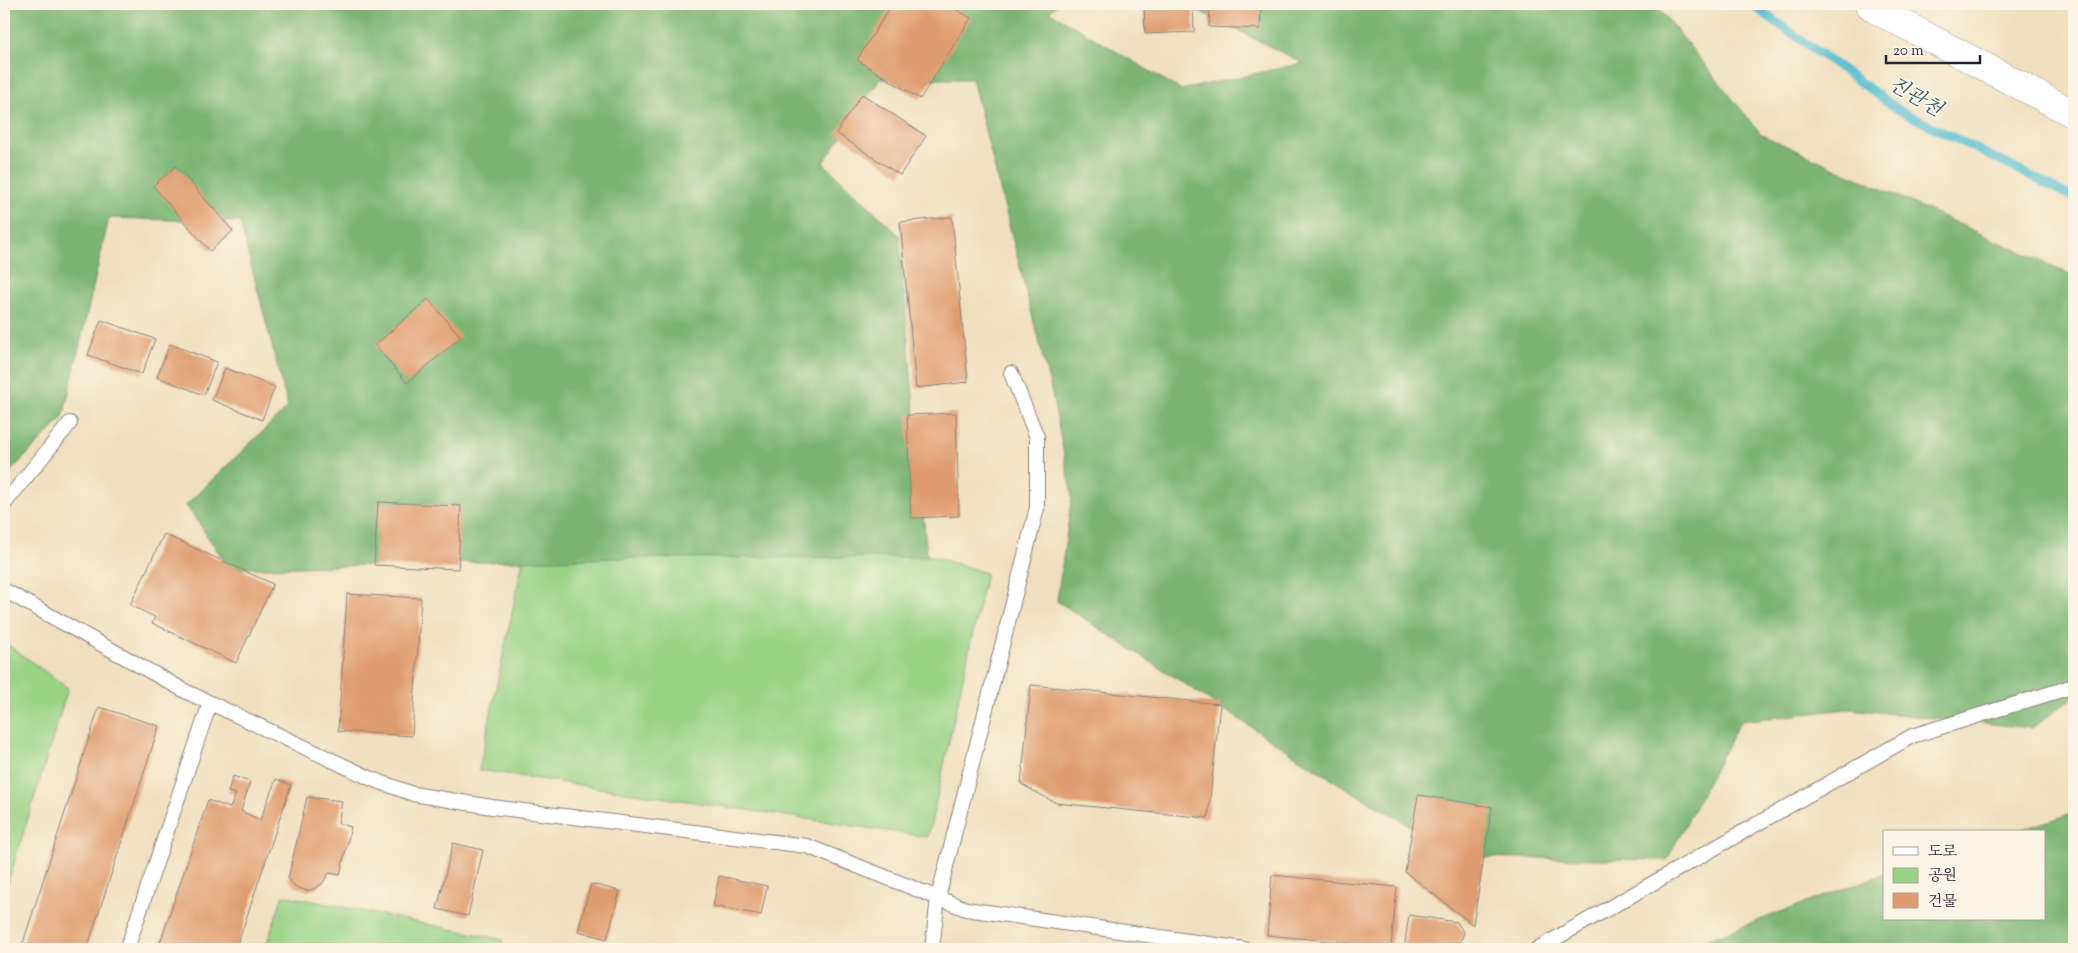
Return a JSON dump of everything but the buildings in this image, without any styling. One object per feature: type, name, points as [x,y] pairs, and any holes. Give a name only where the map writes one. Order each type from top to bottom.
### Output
[{"type":"main road","points":[[1869,4],[1875,9],[2074,114]]},
{"type":"lane","points":[[932,949],[938,898],[1038,508],[1037,437],[1011,374]]},
{"type":"lane","points":[[4,504],[70,423]]},
{"type":"lane","points":[[4,590],[210,703],[372,779],[413,794],[492,807],[807,846],[966,909],[1244,949]]},
{"type":"lane","points":[[1537,949],[1912,736],[2074,686]]},
{"type":"lane","points":[[126,949],[210,703]]},
{"type":"green space","points":[[4,4],[1058,4],[1050,12],[1181,90],[1303,63],[1185,4],[1655,4],[1762,135],[2074,276],[2074,697],[2032,728],[1848,709],[1740,721],[1667,860],[1463,857],[1333,780],[1057,601],[1072,496],[1052,393],[972,79],[880,79],[823,163],[899,235],[927,557],[620,558],[230,569],[186,505],[288,407],[240,222],[109,218],[63,418],[4,478]]},
{"type":"green space","points":[[534,508],[847,530],[986,573],[928,837],[479,770]]},
{"type":"green space","points":[[4,642],[68,688],[4,896]]},
{"type":"green space","points":[[2074,813],[2074,949],[1681,949],[1883,874],[1883,920],[2046,920],[2046,830],[2020,830]]},
{"type":"green space","points":[[283,895],[503,940],[500,949],[265,949]]},
{"type":"waterway","name":"진관천","points":[[1751,4],[1899,110],[2074,198]]}]
